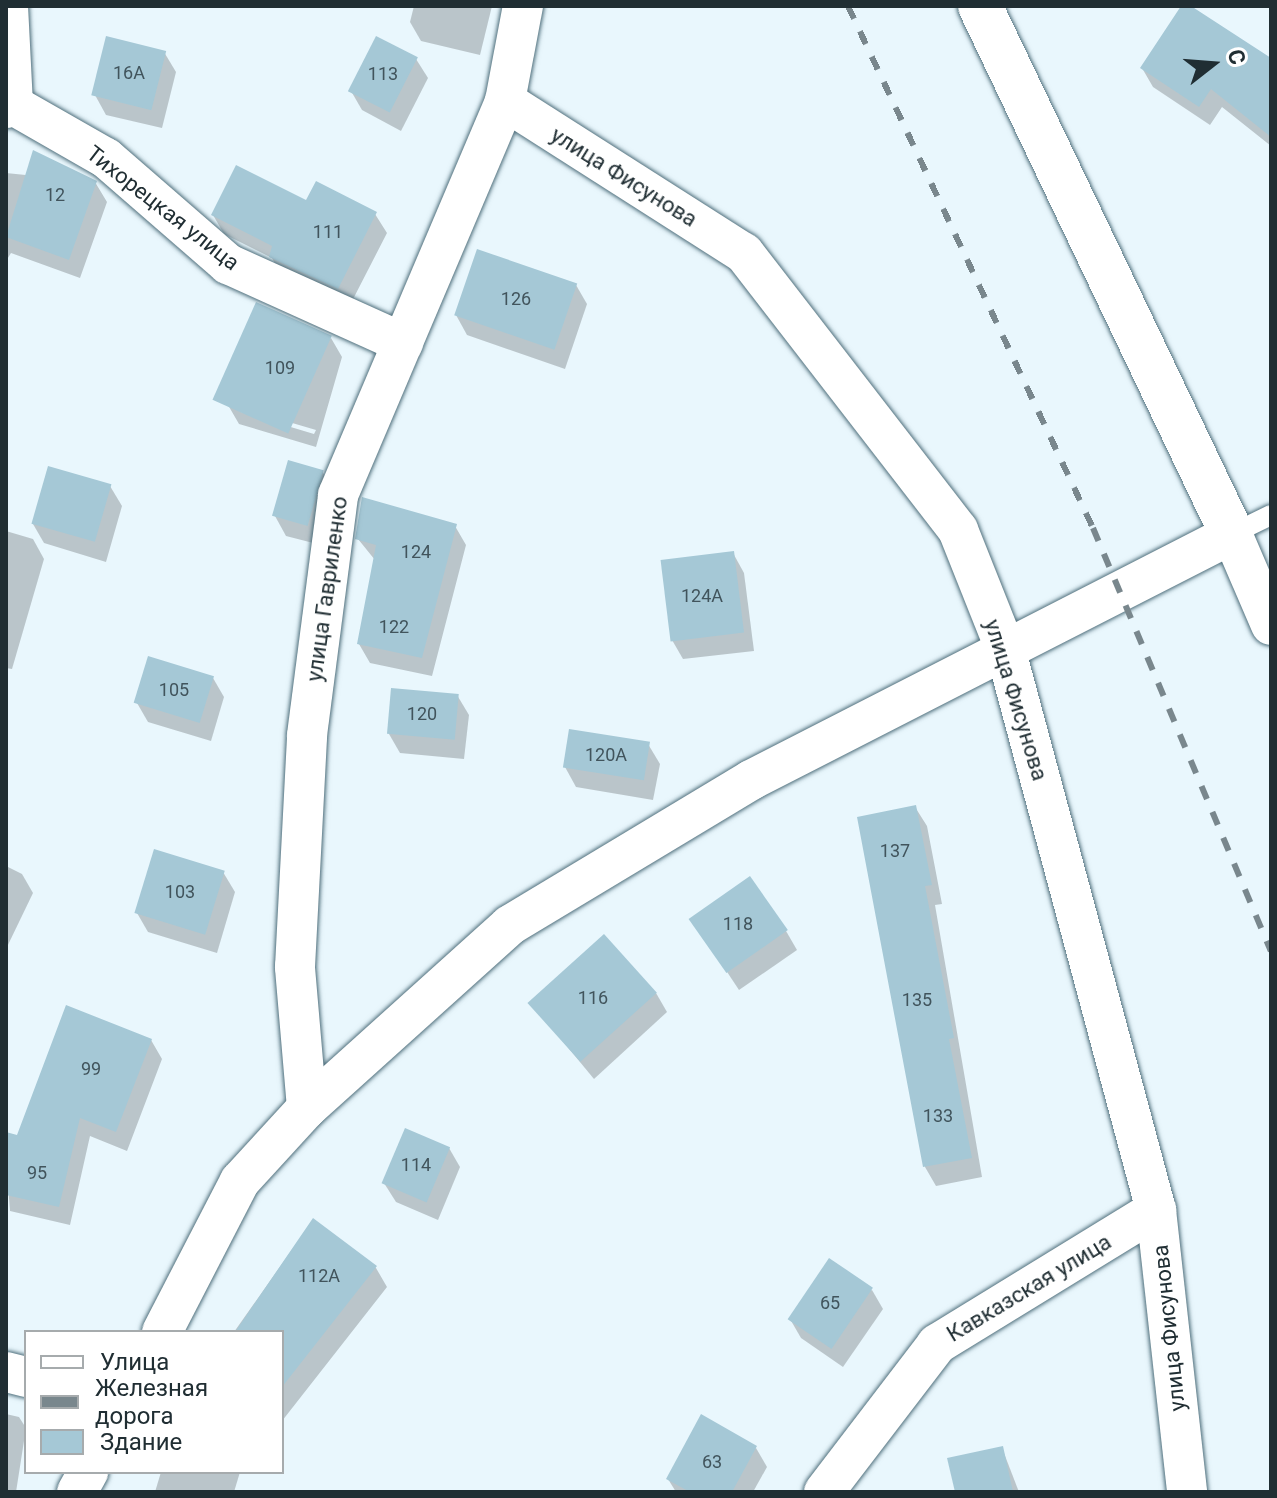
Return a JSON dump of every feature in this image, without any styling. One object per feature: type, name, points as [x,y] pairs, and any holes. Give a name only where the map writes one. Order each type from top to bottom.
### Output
[{"type":"street","name":"Тихорецкая улица","points":[[8,6],[10,107],[106,158],[228,264],[403,343]]},
{"type":"street","name":"улица Гавриленко","points":[[307,1108],[295,967],[307,735],[338,495],[505,101],[523,6]]},
{"type":"street","points":[[980,6],[1232,534],[1271,625]]},
{"type":"street","name":"улица Фисунова","points":[[505,101],[744,253],[958,530],[1005,648],[1156,1210],[1187,1492]]},
{"type":"street","points":[[163,1330],[240,1181],[307,1108],[510,925],[751,780],[1232,534]]},
{"type":"street","name":"Кавказская улица","points":[[824,1492],[937,1344],[1156,1210]]},
{"type":"street","points":[[77,1492],[87,1474]]},
{"type":"lane","points":[[1232,534],[1271,515]]},
{"type":"building","points":[[1181,6],[1191,6],[1271,58],[1271,137],[1211,89],[1199,107],[1140,68]]},
{"type":"building","points":[[106,36],[166,51],[151,110],[91,95]]},
{"type":"building","points":[[376,36],[418,57],[390,113],[348,91]]},
{"type":"building","points":[[33,150],[97,181],[69,260],[6,237]]},
{"type":"building","points":[[236,165],[306,200],[316,181],[377,212],[338,289],[269,257],[272,246],[211,215]]},
{"type":"building","points":[[477,249],[577,284],[554,350],[454,315]]},
{"type":"building","points":[[256,302],[332,336],[288,434],[212,400]]},
{"type":"building","points":[[288,460],[324,470],[308,526],[272,516]]},
{"type":"building","points":[[48,466],[111,484],[95,542],[31,524]]},
{"type":"building","points":[[362,497],[457,524],[422,658],[357,644],[376,545],[355,539]]},
{"type":"building","points":[[734,551],[744,632],[671,641],[661,560]]},
{"type":"building","points":[[148,656],[214,676],[200,723],[134,703]]},
{"type":"building","points":[[391,688],[459,694],[455,740],[387,734]]},
{"type":"building","points":[[569,729],[650,742],[644,780],[563,768]]},
{"type":"building","points":[[916,805],[932,885],[925,886],[954,1038],[949,1039],[972,1158],[923,1167],[857,817]]},
{"type":"building","points":[[154,849],[225,871],[205,935],[134,913]]},
{"type":"building","points":[[750,876],[788,930],[726,973],[689,919]]},
{"type":"building","points":[[604,934],[657,993],[580,1062],[527,1003]]},
{"type":"building","points":[[66,1005],[152,1039],[116,1132],[80,1118],[59,1207],[6,1195],[6,1132],[17,1135]]},
{"type":"building","points":[[405,1128],[450,1147],[427,1202],[382,1183]]},
{"type":"building","points":[[313,1218],[377,1266],[284,1384],[284,1330],[236,1330]]},
{"type":"building","points":[[829,1258],[873,1288],[832,1349],[788,1319]]},
{"type":"building","points":[[701,1414],[757,1446],[732,1492],[690,1492],[666,1479]]},
{"type":"building","points":[[1003,1446],[1013,1492],[955,1492],[947,1458]]},
{"type":"railway","points":[[848,6],[1093,528],[1271,951]]}]
